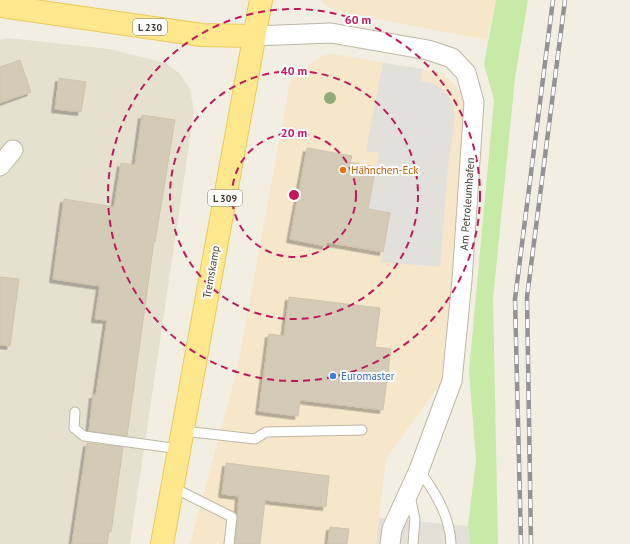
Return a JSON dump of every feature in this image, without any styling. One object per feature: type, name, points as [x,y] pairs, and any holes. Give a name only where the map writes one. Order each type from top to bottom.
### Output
[{"type":"main road","name":"Tremskamp","points":[[162,544],[261,0]]},
{"type":"main road","name":"L 230","points":[[0,6],[202,34],[254,36]]},
{"type":"street","name":"Am Petroleumhafen","points":[[254,36],[331,33],[411,46],[452,58],[466,73],[474,102],[462,280],[452,381],[419,470],[392,529],[390,544]]},
{"type":"street","points":[[0,166],[13,150]]},
{"type":"lane","points":[[75,412],[74,428],[84,436],[181,440],[255,439],[266,432],[362,430]]},
{"type":"lane","points":[[419,470],[435,493],[451,530],[451,544]]},
{"type":"lane","points":[[172,487],[232,518],[229,544]]},
{"type":"lane","points":[[409,492],[415,519],[413,544]]},
{"type":"shaded area","points":[[322,0],[496,0],[487,40],[336,11],[324,4]]},
{"type":"shaded area","points":[[8,38],[110,49],[166,63],[179,73],[190,89],[194,111],[130,544],[0,544],[0,40]]},
{"type":"shaded area","points":[[333,54],[440,72],[454,84],[468,106],[468,126],[441,383],[386,459],[376,544],[190,544],[237,370],[290,82],[314,61],[325,55]]},
{"type":"shaded area","points":[[383,63],[423,69],[421,81],[431,83],[448,94],[453,105],[455,117],[448,167],[440,267],[381,262],[390,214],[368,209],[379,153],[366,151]]},
{"type":"shaded area","points":[[379,518],[468,526],[470,544],[376,544]]},
{"type":"green space","points":[[496,0],[528,0],[515,78],[493,299],[498,544],[470,544],[468,526],[476,460],[469,371],[494,100],[484,64]]},
{"type":"building","points":[[20,60],[31,92],[0,103],[0,67]]},
{"type":"building","points":[[59,78],[86,82],[81,112],[55,109]]},
{"type":"building","points":[[142,115],[175,120],[155,242],[154,241],[127,436],[89,431],[93,395],[96,395],[107,320],[95,319],[100,286],[53,279],[64,199],[114,207],[121,163],[135,165]]},
{"type":"building","points":[[307,148],[352,156],[350,162],[376,167],[368,209],[390,213],[383,252],[326,242],[326,246],[290,239]]},
{"type":"building","points":[[0,277],[19,279],[10,346],[0,345]]},
{"type":"building","points":[[289,297],[380,308],[375,347],[391,349],[383,410],[300,400],[298,416],[259,411],[269,334],[284,336]]},
{"type":"building","points":[[87,443],[123,447],[111,532],[109,532],[107,544],[72,544]]},
{"type":"building","points":[[226,463],[329,476],[326,507],[265,500],[260,544],[235,544],[239,496],[222,494]]},
{"type":"building","points":[[330,527],[349,529],[347,544],[328,544]]},
{"type":"railway","points":[[521,544],[515,299],[553,0]]},
{"type":"railway","points":[[531,544],[527,297],[565,0]]},
{"type":"place","name":"Hähnchen-Eck","points":[[343,170]]},
{"type":"place","name":"Euromaster","points":[[333,376]]}]
